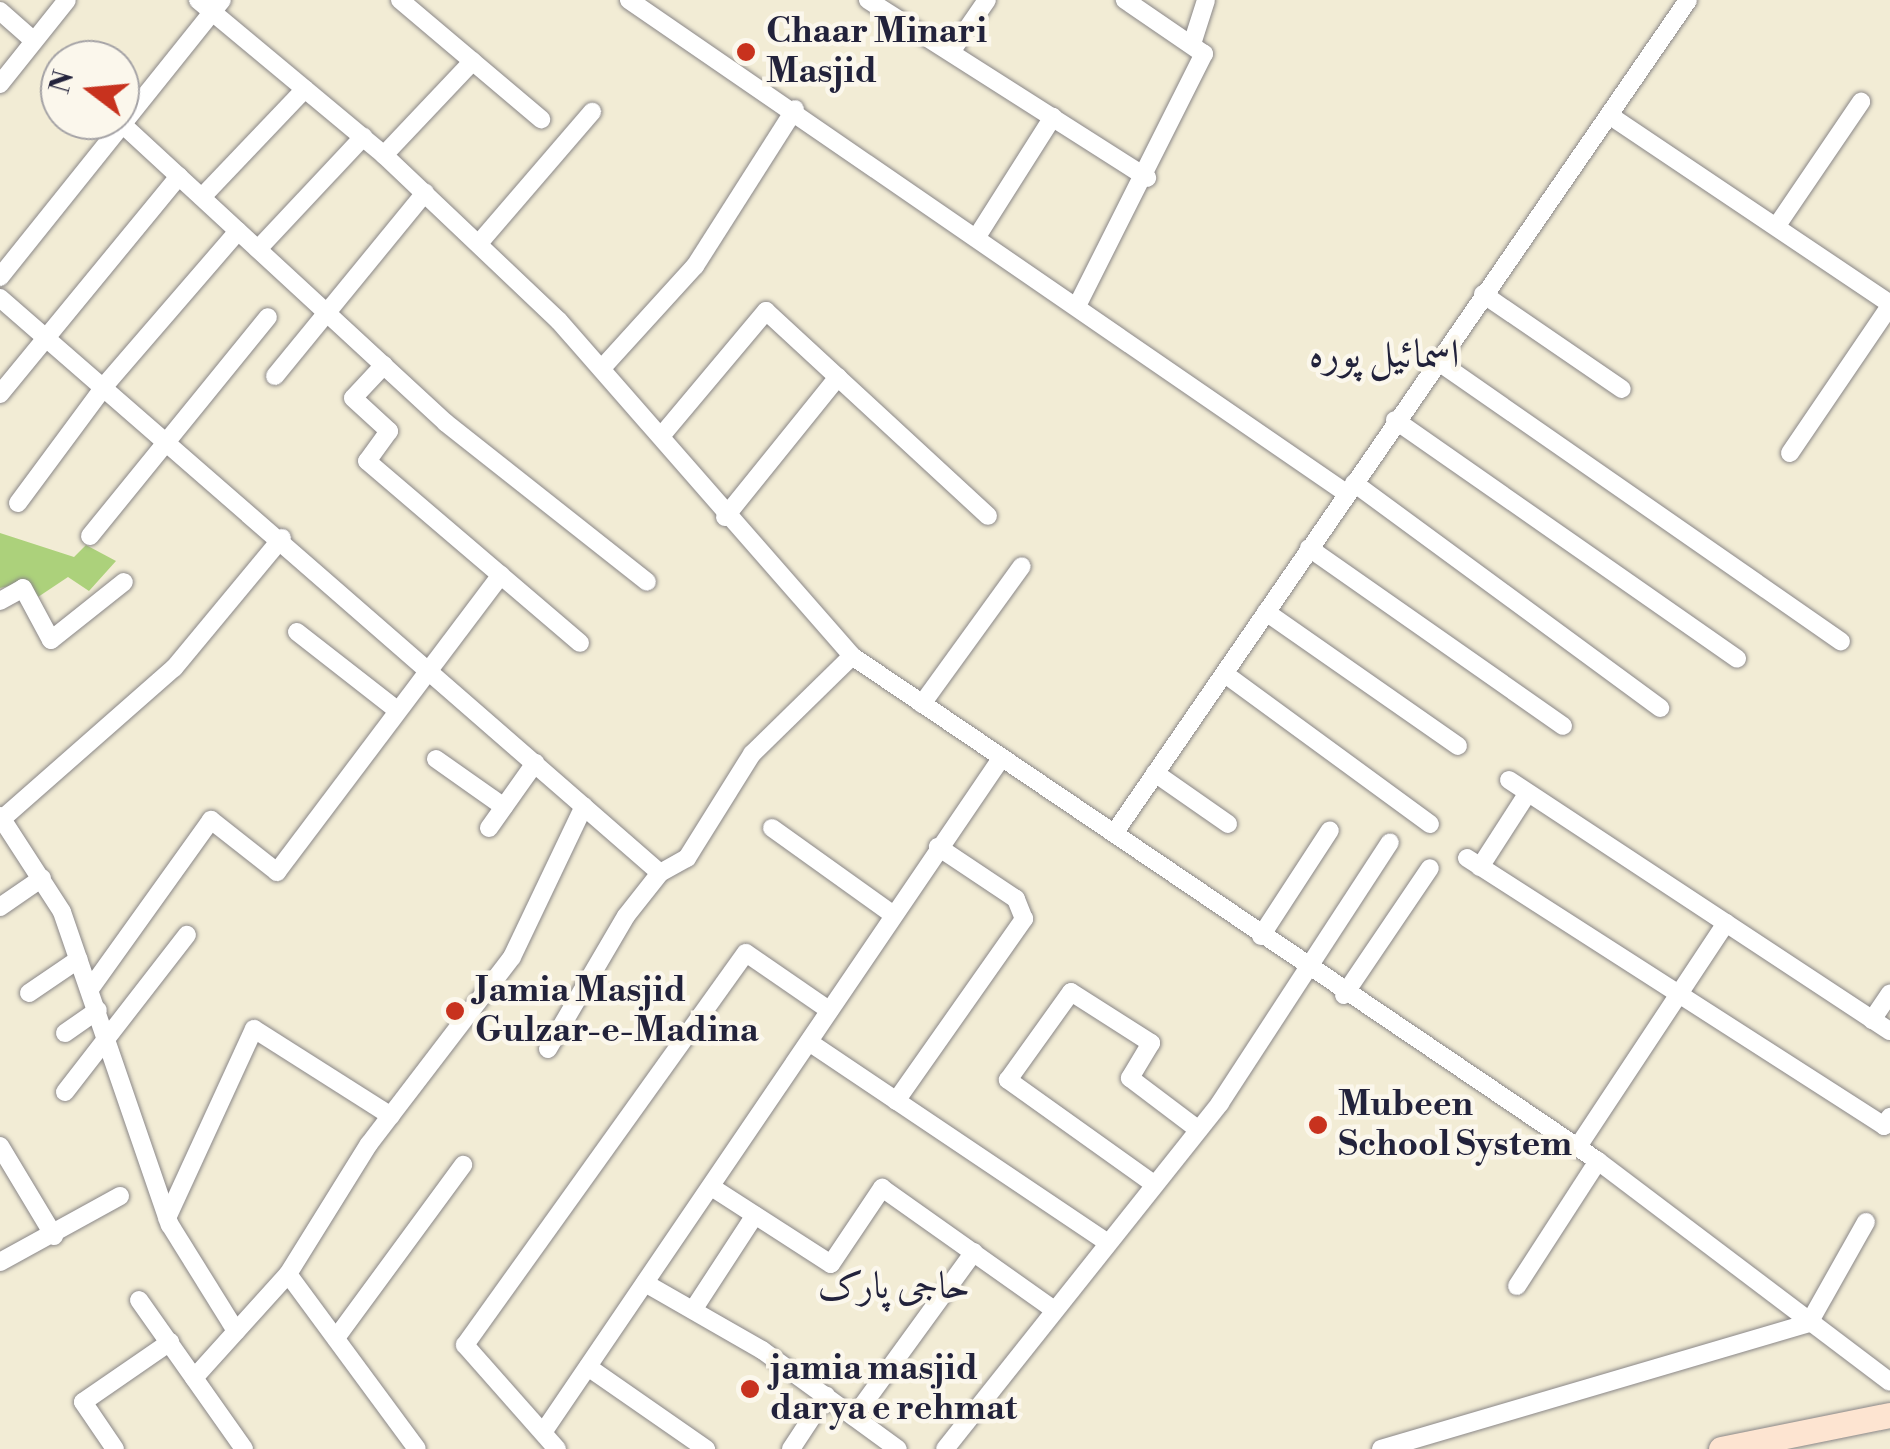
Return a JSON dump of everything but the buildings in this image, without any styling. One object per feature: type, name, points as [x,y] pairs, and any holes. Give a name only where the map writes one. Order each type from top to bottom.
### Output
[{"type":"main road","points":[[1721,1449],[1890,1415]]},
{"type":"street","points":[[0,84],[67,0]]},
{"type":"street","points":[[400,0],[541,119]]},
{"type":"street","points":[[629,0],[796,109],[1350,488],[1660,708]]},
{"type":"street","points":[[868,0],[1147,178]]},
{"type":"street","points":[[951,52],[986,0]]},
{"type":"street","points":[[1079,302],[1147,178],[1202,61],[1192,44],[1125,0]]},
{"type":"street","points":[[1192,44],[1206,0]]},
{"type":"street","points":[[1115,832],[1436,360],[1688,0]]},
{"type":"street","points":[[140,99],[210,4],[480,242],[603,367],[726,517],[852,656],[1000,760],[1115,832],[1344,994],[1598,1161],[1890,1382]]},
{"type":"street","points":[[0,11],[34,41]]},
{"type":"street","points":[[384,156],[473,61]]},
{"type":"street","points":[[202,198],[305,89]]},
{"type":"street","points":[[1778,224],[1861,102]]},
{"type":"street","points":[[603,367],[695,266],[796,109]]},
{"type":"street","points":[[480,242],[592,112]]},
{"type":"street","points":[[1609,115],[1778,224],[1890,305],[1790,453]]},
{"type":"street","points":[[978,235],[1053,116]]},
{"type":"street","points":[[258,250],[363,137]]},
{"type":"street","points":[[0,277],[109,140]]},
{"type":"street","points":[[140,140],[384,366],[647,582]]},
{"type":"street","points":[[0,394],[179,176]]},
{"type":"street","points":[[276,376],[425,193]]},
{"type":"street","points":[[18,503],[106,384],[238,231]]},
{"type":"street","points":[[1483,294],[1622,388]]},
{"type":"street","points":[[0,298],[168,438],[660,873]]},
{"type":"street","points":[[662,435],[766,311],[988,516]]},
{"type":"street","points":[[90,536],[268,317]]},
{"type":"street","points":[[1436,360],[1841,641]]},
{"type":"street","points":[[384,366],[352,398],[389,431],[367,461],[580,643]]},
{"type":"street","points":[[726,517],[838,377]]},
{"type":"street","points":[[1395,420],[1737,659]]},
{"type":"street","points":[[236,1331],[168,1218],[79,958],[42,878],[1,818],[174,668],[282,538]]},
{"type":"street","points":[[1309,548],[1563,726]]},
{"type":"street","points":[[922,704],[1022,566]]},
{"type":"street","points":[[90,989],[211,820],[277,872],[501,575]]},
{"type":"street","points":[[0,601],[23,588],[51,640],[124,582]]},
{"type":"street","points":[[1266,612],[1458,746]]},
{"type":"street","points":[[297,632],[397,710]]},
{"type":"street","points":[[548,1048],[660,873],[687,858],[752,754],[852,656]]},
{"type":"street","points":[[1225,674],[1430,824]]},
{"type":"street","points":[[436,759],[504,806]]},
{"type":"street","points":[[544,1431],[713,1188],[892,914],[1000,760]]},
{"type":"street","points":[[489,828],[535,763]]},
{"type":"street","points":[[1155,772],[1228,824]]},
{"type":"street","points":[[1509,780],[1890,1031]]},
{"type":"street","points":[[1526,794],[1473,863],[1884,1126],[1890,1117]]},
{"type":"street","points":[[194,1378],[288,1274],[390,1116],[512,957],[584,806]]},
{"type":"street","points":[[772,828],[892,914]]},
{"type":"street","points":[[1261,936],[1330,830]]},
{"type":"street","points":[[945,1449],[1196,1128],[1308,969],[1390,842]]},
{"type":"street","points":[[896,1101],[1024,919],[1016,899],[938,847]]},
{"type":"street","points":[[1344,994],[1430,868]]},
{"type":"street","points":[[0,907],[42,878]]},
{"type":"street","points":[[1577,1148],[1726,923]]},
{"type":"street","points":[[65,1092],[108,1042],[187,935]]},
{"type":"street","points":[[557,1449],[465,1345],[746,953],[829,1010]]},
{"type":"street","points":[[29,993],[79,958]]},
{"type":"street","points":[[1151,1182],[1008,1080],[1071,992],[1152,1043],[1130,1078],[1196,1128]]},
{"type":"street","points":[[1872,1020],[1890,993]]},
{"type":"street","points":[[64,1033],[98,1010]]},
{"type":"street","points":[[168,1218],[254,1029],[390,1116]]},
{"type":"street","points":[[809,1042],[1105,1241]]},
{"type":"street","points":[[0,1146],[54,1236]]},
{"type":"street","points":[[1518,1286],[1598,1161]]},
{"type":"street","points":[[336,1338],[463,1165]]},
{"type":"street","points":[[713,1188],[831,1264],[882,1188],[1053,1309]]},
{"type":"street","points":[[0,1262],[54,1236],[120,1196]]},
{"type":"street","points":[[693,1310],[755,1215]]},
{"type":"street","points":[[1382,1449],[1809,1323],[1866,1222]]},
{"type":"street","points":[[854,1417],[974,1252]]},
{"type":"street","points":[[288,1274],[417,1449]]},
{"type":"street","points":[[646,1283],[826,1396],[854,1417],[872,1442],[898,1449]]},
{"type":"street","points":[[139,1300],[244,1449]]},
{"type":"street","points":[[116,1449],[83,1402],[170,1342]]},
{"type":"street","points":[[588,1368],[706,1449]]},
{"type":"street","points":[[791,1449],[826,1396]]},
{"type":"green space","points":[[0,533],[74,557],[86,545],[116,561],[89,591],[68,577],[38,597],[27,582],[0,588]]},
{"type":"place","name":"Chaar Minari Masjid","points":[[746,52]]},
{"type":"place","name":"Jamia Masjid Gulzar-e-Madina","points":[[455,1011]]},
{"type":"place","name":"Mubeen School System","points":[[1318,1125]]},
{"type":"place","name":"jamia masjid darya e rehmat","points":[[750,1389]]},
{"type":"district","name":"اسمائیل پورہ","points":[[1384,355]]},
{"type":"district","name":"حاجی پارک","points":[[894,1287]]}]
